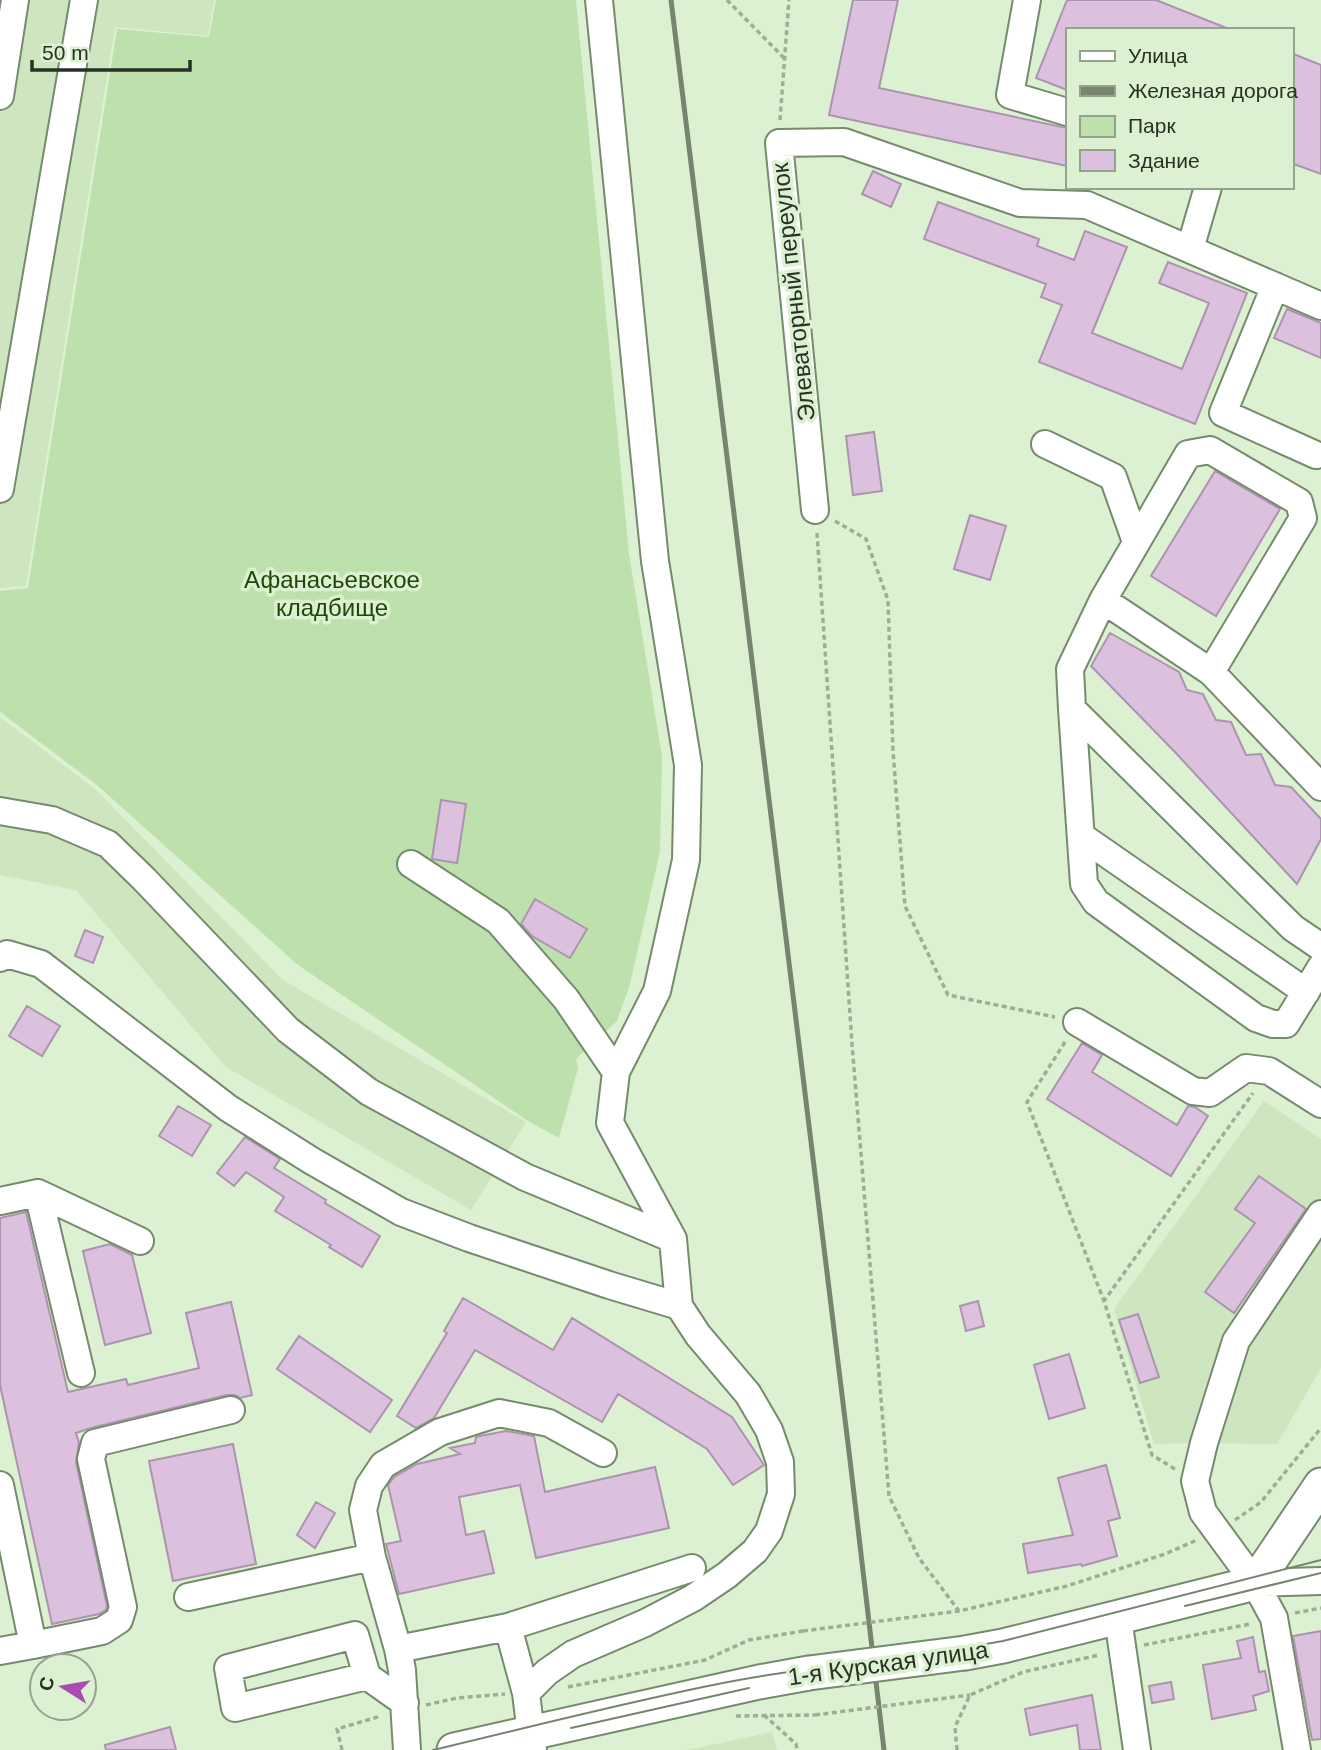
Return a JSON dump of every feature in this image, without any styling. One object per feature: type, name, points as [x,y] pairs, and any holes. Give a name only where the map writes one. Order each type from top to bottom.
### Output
[{"type":"main road","points":[[1255,1583],[1321,1485]]},
{"type":"main road","name":"1-я Курская улица","points":[[454,1750],[532,1741],[759,1682],[1003,1646],[1255,1583]]},
{"type":"street","points":[[0,96],[15,0]]},
{"type":"street","points":[[0,489],[84,0]]},
{"type":"street","points":[[526,1693],[547,1672],[573,1654],[645,1623],[693,1598],[727,1575],[755,1551],[769,1531],[781,1494],[780,1462],[769,1430],[748,1394],[698,1335],[679,1306],[673,1239],[610,1123],[616,1072],[657,991],[686,860],[688,765],[655,561],[599,0]]},
{"type":"street","points":[[1027,0],[1010,95],[1066,111]]},
{"type":"street","name":"Элеваторный переулок","points":[[815,510],[779,143],[844,142],[1020,203],[1087,205],[1321,306]]},
{"type":"street","points":[[1190,249],[1207,189]]},
{"type":"street","points":[[1275,286],[1223,413],[1316,455]]},
{"type":"street","points":[[1045,444],[1113,477],[1136,542]]},
{"type":"street","points":[[1211,672],[1303,518],[1298,502],[1210,450],[1188,454],[1103,600],[1070,669],[1083,884],[1096,902],[1256,1018],[1273,1024],[1286,1024],[1321,967]]},
{"type":"street","points":[[1103,600],[1211,672],[1321,786]]},
{"type":"street","points":[[1072,709],[1293,928],[1321,947]]},
{"type":"street","points":[[0,811],[52,820],[108,844],[288,1030],[369,1092],[525,1177],[673,1239]]},
{"type":"street","points":[[1081,836],[1306,992]]},
{"type":"street","points":[[411,864],[498,921],[566,999],[616,1072]]},
{"type":"street","points":[[0,958],[7,954],[41,964],[228,1108],[312,1161],[401,1212],[469,1238],[679,1306]]},
{"type":"street","points":[[1077,1022],[1193,1091],[1210,1093],[1247,1068],[1269,1071],[1321,1104]]},
{"type":"street","points":[[38,1193],[80,1373]]},
{"type":"street","points":[[0,1201],[38,1193],[140,1241]]},
{"type":"street","points":[[1297,1750],[1274,1618],[1255,1583],[1203,1512],[1195,1481],[1236,1341],[1321,1214]]},
{"type":"street","points":[[0,1651],[102,1631],[119,1619],[123,1607],[91,1460],[95,1443],[231,1409]]},
{"type":"street","points":[[408,1750],[398,1649],[372,1557],[363,1510],[369,1486],[383,1465],[440,1432],[499,1413],[549,1423],[603,1453]]},
{"type":"street","points":[[0,1485],[33,1645]]},
{"type":"street","points":[[188,1597],[372,1557]]},
{"type":"street","points":[[398,1649],[508,1626],[692,1568]]},
{"type":"street","name":"1-я Курская улица","points":[[1255,1583],[1321,1581]]},
{"type":"street","points":[[1118,1618],[1137,1750]]},
{"type":"street","points":[[508,1626],[526,1693],[532,1741]]},
{"type":"street","points":[[367,1676],[235,1708],[228,1668],[355,1635],[367,1676],[405,1703]]},
{"type":"path","points":[[727,0],[785,58]]},
{"type":"path","points":[[779,143],[789,0]]},
{"type":"path","points":[[815,510],[866,539],[888,600],[893,751],[905,906],[948,995],[1077,1022],[1027,1102],[1104,1301],[1152,1455],[1195,1481]]},
{"type":"path","points":[[815,510],[851,1030],[889,1496],[919,1558],[959,1611]]},
{"type":"path","points":[[1104,1301],[1269,1071]]},
{"type":"path","points":[[803,1631],[959,1611],[1067,1586],[1165,1553],[1217,1532],[1261,1502],[1321,1428]]},
{"type":"path","points":[[729,1716],[815,1716],[971,1695],[955,1727],[957,1750]]},
{"type":"path","points":[[764,1715],[796,1744],[797,1750]]},
{"type":"shaded area","points":[[0,0],[214,0],[208,36],[115,27],[26,586],[0,588]]},
{"type":"shaded area","points":[[0,717],[95,789],[283,980],[526,1122],[471,1210],[226,1067],[76,890],[0,875]]},
{"type":"shaded area","points":[[1264,1101],[1321,1139],[1321,1368],[1277,1444],[1154,1444],[1114,1309]]},
{"type":"shaded area","points":[[772,1732],[777,1750],[687,1750]]},
{"type":"green space","name":"Афанасьевское кладбище","points":[[216,0],[576,0],[629,554],[662,756],[660,851],[630,984],[617,1021],[576,1059],[578,1068],[559,1138],[528,1121],[298,965],[98,786],[0,712],[0,591],[28,588],[117,29],[209,37]]},
{"type":"building","points":[[853,0],[898,0],[879,88],[1066,128],[1066,166],[829,115]]},
{"type":"building","points":[[1067,0],[1156,0],[1226,28],[1066,28],[1066,90],[1036,78]]},
{"type":"building","points":[[1293,54],[1321,65],[1321,174],[1293,164]]},
{"type":"building","points":[[873,171],[901,184],[891,207],[862,194]]},
{"type":"building","points":[[938,202],[1039,239],[1037,246],[1074,260],[1085,231],[1127,247],[1092,333],[1182,369],[1209,303],[1159,283],[1168,262],[1247,293],[1195,424],[1039,362],[1062,305],[1041,297],[1046,284],[924,239]]},
{"type":"building","points":[[1287,309],[1321,323],[1321,358],[1274,338]]},
{"type":"building","points":[[874,432],[882,491],[853,495],[846,436]]},
{"type":"building","points":[[1215,471],[1280,509],[1216,616],[1151,576]]},
{"type":"building","points":[[970,515],[1006,526],[990,580],[954,569]]},
{"type":"building","points":[[1110,633],[1179,672],[1187,690],[1203,694],[1216,720],[1231,722],[1246,755],[1261,754],[1275,785],[1291,787],[1321,819],[1321,839],[1297,884],[1091,666]]},
{"type":"building","points":[[441,800],[466,804],[457,863],[432,859]]},
{"type":"building","points":[[535,899],[587,929],[570,958],[532,936],[521,924]]},
{"type":"building","points":[[85,930],[103,937],[93,963],[75,956]]},
{"type":"building","points":[[27,1006],[60,1026],[42,1056],[9,1036]]},
{"type":"building","points":[[1082,1043],[1102,1055],[1092,1072],[1177,1125],[1188,1106],[1195,1107],[1208,1116],[1171,1176],[1047,1099]]},
{"type":"building","points":[[178,1106],[211,1125],[192,1156],[159,1136]]},
{"type":"building","points":[[245,1137],[280,1159],[274,1168],[380,1236],[362,1267],[275,1211],[284,1197],[246,1172],[234,1186],[217,1173]]},
{"type":"building","points":[[1259,1176],[1306,1209],[1234,1313],[1205,1292],[1255,1223],[1235,1209]]},
{"type":"building","points":[[26,1212],[68,1392],[126,1379],[128,1385],[199,1368],[186,1313],[231,1302],[252,1395],[240,1398],[227,1395],[76,1433],[79,1443],[76,1462],[107,1606],[106,1610],[99,1614],[52,1624],[0,1385],[0,1218]]},
{"type":"building","points":[[110,1244],[132,1255],[151,1333],[105,1345],[83,1251]]},
{"type":"building","points":[[463,1298],[553,1350],[572,1318],[732,1417],[764,1465],[733,1485],[707,1449],[618,1394],[602,1422],[475,1350],[434,1418],[416,1428],[397,1416],[447,1333],[444,1331]]},
{"type":"building","points":[[978,1301],[984,1326],[966,1331],[960,1306]]},
{"type":"building","points":[[1138,1314],[1159,1377],[1140,1383],[1119,1320]]},
{"type":"building","points":[[299,1336],[392,1400],[370,1432],[277,1369]]},
{"type":"building","points":[[1069,1354],[1085,1408],[1049,1419],[1034,1365]]},
{"type":"building","points":[[506,1431],[534,1436],[545,1492],[655,1467],[669,1528],[536,1558],[520,1485],[459,1497],[466,1535],[484,1531],[494,1573],[399,1594],[386,1544],[401,1541],[388,1485],[394,1477],[417,1464],[460,1454],[450,1448],[475,1443],[476,1437]]},
{"type":"building","points":[[233,1444],[256,1564],[173,1581],[149,1461]]},
{"type":"building","points":[[1106,1465],[1120,1518],[1108,1521],[1117,1556],[1082,1566],[1081,1564],[1028,1573],[1023,1544],[1073,1535],[1058,1478]]},
{"type":"building","points":[[316,1502],[335,1513],[315,1548],[297,1535]]},
{"type":"building","points":[[1321,1631],[1321,1739],[1312,1740],[1293,1636]]},
{"type":"building","points":[[1253,1637],[1259,1672],[1265,1671],[1269,1691],[1253,1696],[1256,1710],[1212,1719],[1203,1665],[1241,1658],[1237,1641]]},
{"type":"building","points":[[1171,1682],[1174,1699],[1152,1703],[1149,1686]]},
{"type":"building","points":[[1092,1695],[1101,1750],[1080,1750],[1077,1725],[1030,1735],[1025,1709]]},
{"type":"building","points":[[170,1727],[176,1750],[106,1750],[105,1745]]},
{"type":"tram line","points":[[433,1750],[749,1678],[1003,1641],[1321,1560]]},
{"type":"tram line","points":[[1185,1606],[1321,1573]]},
{"type":"tram line","points":[[571,1728],[749,1688]]},
{"type":"railway","points":[[671,0],[884,1750]]}]
